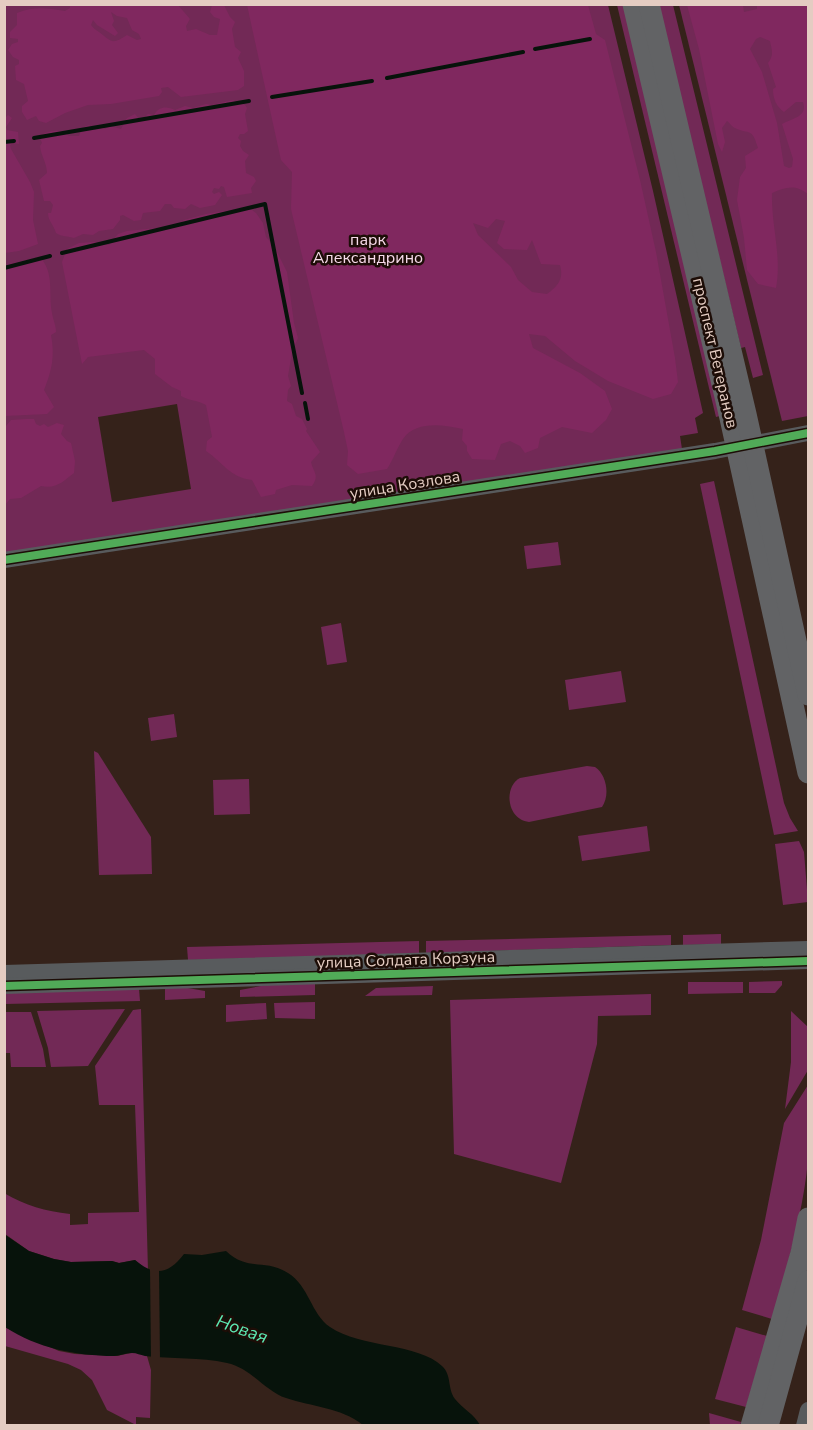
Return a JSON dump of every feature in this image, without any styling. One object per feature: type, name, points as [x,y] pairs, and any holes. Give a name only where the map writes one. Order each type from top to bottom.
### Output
[{"type":"main road","name":"проспект Ветеранов","points":[[633,4],[808,695]]},
{"type":"main road","name":"проспект Ветеранов","points":[[649,4],[745,445],[808,773]]},
{"type":"main road","points":[[751,1425],[801,1253],[808,1218]]},
{"type":"main road","points":[[768,1425],[808,1281]]},
{"type":"street","name":"улица Козлова","points":[[4,560],[745,445],[808,433]]},
{"type":"street","name":"улица Солдата Корзуна","points":[[4,973],[808,949]]},
{"type":"street","name":"улица Солдата Корзуна","points":[[4,986],[808,961]]},
{"type":"street","points":[[804,1425],[808,1410]]},
{"type":"green space","name":"парк Александрино","points":[[5,5],[608,5],[703,413],[695,418],[698,433],[680,436],[682,449],[5,553]],"holes":[[[177,404],[191,489],[112,502],[98,417]]]},
{"type":"green space","points":[[70,5],[178,5],[190,19],[186,26],[187,31],[196,29],[210,35],[217,35],[220,19],[214,17],[210,12],[212,5],[224,5],[235,22],[232,29],[235,47],[241,52],[238,58],[244,71],[244,86],[238,90],[181,97],[168,87],[161,88],[162,92],[159,96],[111,104],[88,105],[46,123],[39,121],[36,116],[27,120],[22,112],[22,106],[28,101],[24,84],[16,80],[15,66],[19,64],[19,60],[13,57],[8,50],[12,44],[18,42],[18,39],[10,38],[10,32],[17,25],[17,13],[41,8],[65,11],[70,8]],"holes":[[[111,12],[127,18],[132,30],[139,34],[141,39],[137,40],[127,35],[112,41],[91,25],[93,20],[115,36],[118,33],[112,25],[114,21]]]},
{"type":"green space","points":[[247,5],[588,5],[596,34],[605,40],[640,180],[656,252],[678,382],[671,394],[653,399],[608,381],[575,361],[545,336],[529,334],[533,348],[580,373],[605,391],[612,409],[606,420],[592,433],[562,427],[540,438],[538,448],[525,453],[520,446],[510,441],[501,444],[495,460],[472,459],[462,440],[463,429],[439,425],[423,426],[415,429],[403,439],[387,469],[358,474],[347,465],[348,451],[344,432],[291,209],[292,172],[281,160]],"holes":[[[496,219],[505,221],[497,243],[504,249],[527,250],[532,240],[541,264],[560,265],[559,282],[547,294],[532,292],[518,280],[511,267],[478,235],[473,223],[488,228]]]},
{"type":"green space","points":[[617,5],[626,5],[724,415],[716,417]]},
{"type":"green space","points":[[658,5],[673,5],[763,375],[753,378],[745,347],[741,348]]},
{"type":"green space","points":[[679,5],[808,5],[808,416],[782,421]]},
{"type":"green space","points":[[687,5],[743,5],[744,12],[757,9],[757,5],[808,5],[808,194],[799,189],[790,188],[772,193],[778,264],[776,288],[758,284],[747,270],[737,200],[740,177],[746,168],[745,156],[758,148],[756,141],[752,134],[734,127],[727,121],[722,128],[725,142],[722,152],[718,144],[699,49]],"holes":[[[760,37],[770,41],[772,55],[768,63],[776,87],[773,89],[776,102],[784,112],[796,102],[803,102],[804,107],[801,114],[782,124],[793,159],[792,167],[789,168],[784,166],[777,123],[762,72],[750,49]]]},
{"type":"green space","points":[[233,100],[247,108],[245,114],[248,131],[240,134],[238,138],[243,151],[249,155],[245,161],[246,173],[254,177],[256,181],[251,188],[252,193],[227,197],[224,187],[221,186],[219,189],[214,188],[212,192],[214,194],[219,192],[222,195],[215,205],[200,208],[191,204],[185,209],[165,204],[160,211],[143,213],[141,220],[134,221],[123,215],[120,216],[120,220],[113,229],[99,231],[93,235],[83,234],[74,238],[56,233],[48,216],[53,205],[50,201],[44,201],[39,180],[47,173],[39,136],[58,131],[69,136],[79,136],[82,128],[89,125],[95,130],[99,126],[105,129],[110,126],[121,129],[127,118],[135,114],[139,119],[148,114],[154,115],[163,108],[175,110],[185,106],[193,108]]},
{"type":"green space","points":[[8,115],[12,118],[6,127],[7,130],[18,132],[19,144],[13,143],[10,145],[11,149],[34,192],[33,220],[38,244],[5,253],[4,119]]},
{"type":"green space","points":[[232,210],[252,210],[256,213],[263,223],[266,237],[274,246],[287,272],[298,338],[292,352],[288,376],[291,386],[288,390],[287,401],[292,404],[296,416],[302,419],[306,431],[320,452],[311,462],[316,476],[312,486],[292,485],[276,490],[275,494],[261,497],[252,480],[232,473],[206,451],[207,441],[212,437],[206,405],[181,396],[181,391],[155,374],[155,359],[144,350],[88,357],[82,364],[62,262],[67,249],[79,243],[93,242],[109,245],[118,234],[127,231],[176,226],[184,220]]},
{"type":"green space","points":[[40,257],[48,270],[52,316],[56,329],[56,332],[51,335],[52,363],[44,390],[54,407],[47,414],[5,416],[5,265]]},
{"type":"green space","points":[[34,419],[40,426],[44,424],[48,427],[57,423],[64,425],[61,434],[71,443],[75,461],[74,473],[59,484],[51,487],[41,486],[21,498],[10,499],[5,505],[5,425],[11,420]]},
{"type":"green space","points":[[714,481],[784,803],[798,831],[774,835],[700,484]]},
{"type":"green space","points":[[558,542],[561,565],[527,569],[524,546]]},
{"type":"green space","points":[[341,623],[347,662],[327,665],[321,627]]},
{"type":"green space","points":[[621,671],[626,702],[569,710],[565,680]]},
{"type":"green space","points":[[174,714],[177,737],[151,741],[148,718]]},
{"type":"green space","points":[[94,751],[98,753],[151,837],[152,874],[99,875]]},
{"type":"green space","points":[[587,766],[595,767],[605,780],[606,797],[602,807],[529,822],[516,816],[512,810],[511,788],[520,778]]},
{"type":"green space","points":[[249,779],[250,814],[214,815],[213,780]]},
{"type":"green space","points":[[647,826],[650,851],[582,861],[578,836]]},
{"type":"green space","points":[[799,841],[804,852],[808,902],[783,905],[775,844]]},
{"type":"green space","points":[[721,934],[721,944],[683,945],[683,935]]},
{"type":"green space","points":[[671,935],[671,945],[426,953],[426,941]]},
{"type":"green space","points":[[419,941],[419,954],[188,960],[187,947]]},
{"type":"green space","points":[[782,981],[782,985],[775,993],[749,993],[749,982]]},
{"type":"green space","points":[[315,982],[315,995],[240,997],[240,990],[271,984]]},
{"type":"green space","points":[[688,982],[743,982],[743,993],[688,994]]},
{"type":"green space","points":[[433,986],[432,995],[365,996],[376,988]]},
{"type":"green space","points":[[165,987],[205,991],[205,998],[165,1000]]},
{"type":"green space","points":[[139,989],[140,1001],[5,1004],[4,992]]},
{"type":"green space","points":[[651,994],[651,1015],[598,1016],[597,1044],[561,1183],[454,1154],[450,1000]]},
{"type":"green space","points":[[315,1002],[315,1019],[275,1018],[274,1003]]},
{"type":"green space","points":[[266,1003],[267,1019],[226,1022],[226,1005]]},
{"type":"green space","points":[[125,1009],[88,1066],[51,1067],[37,1011]]},
{"type":"green space","points":[[141,1009],[148,1271],[135,1260],[119,1263],[112,1261],[71,1262],[29,1251],[5,1234],[4,1193],[36,1207],[70,1214],[70,1225],[88,1224],[88,1213],[139,1212],[135,1105],[99,1105],[95,1066],[133,1010]]},
{"type":"green space","points":[[791,1011],[808,1027],[808,1070],[785,1109],[791,1062]]},
{"type":"green space","points":[[4,1012],[31,1012],[43,1049],[46,1067],[11,1067],[10,1053],[5,1053]]},
{"type":"green space","points":[[808,1085],[809,1141],[806,1180],[794,1240],[772,1319],[742,1310],[761,1240],[784,1123]]},
{"type":"green space","points":[[4,1327],[59,1351],[117,1356],[135,1352],[147,1356],[151,1370],[150,1418],[136,1417],[136,1425],[107,1410],[92,1380],[81,1370],[68,1364],[5,1346]]},
{"type":"green space","points":[[736,1327],[767,1336],[746,1407],[715,1399]]},
{"type":"green space","points":[[709,1413],[741,1422],[740,1425],[710,1425]]},
{"type":"water","name":"Новая","points":[[4,1234],[29,1251],[71,1262],[112,1261],[119,1263],[135,1260],[148,1269],[161,1271],[172,1266],[184,1254],[202,1255],[226,1251],[242,1261],[280,1269],[301,1285],[318,1315],[330,1327],[357,1339],[419,1353],[442,1366],[447,1373],[455,1399],[480,1425],[363,1425],[345,1414],[278,1395],[251,1374],[227,1363],[145,1356],[134,1353],[114,1356],[85,1354],[57,1349],[30,1340],[5,1327]]},
{"type":"pier","points":[[150,1268],[159,1268],[160,1359],[151,1359]]},
{"type":"waterway","points":[[535,49],[590,39]]},
{"type":"waterway","points":[[387,78],[523,52]]},
{"type":"waterway","points":[[272,97],[372,81]]},
{"type":"waterway","points":[[34,138],[249,101]]},
{"type":"waterway","points":[[4,142],[14,141]]},
{"type":"waterway","points":[[62,253],[265,204],[302,393]]},
{"type":"waterway","points":[[4,268],[50,256]]},
{"type":"waterway","points":[[305,403],[308,419]]},
{"type":"cycle path","points":[[4,560],[715,451],[808,433]]},
{"type":"cycle path","points":[[4,986],[808,961]]}]
